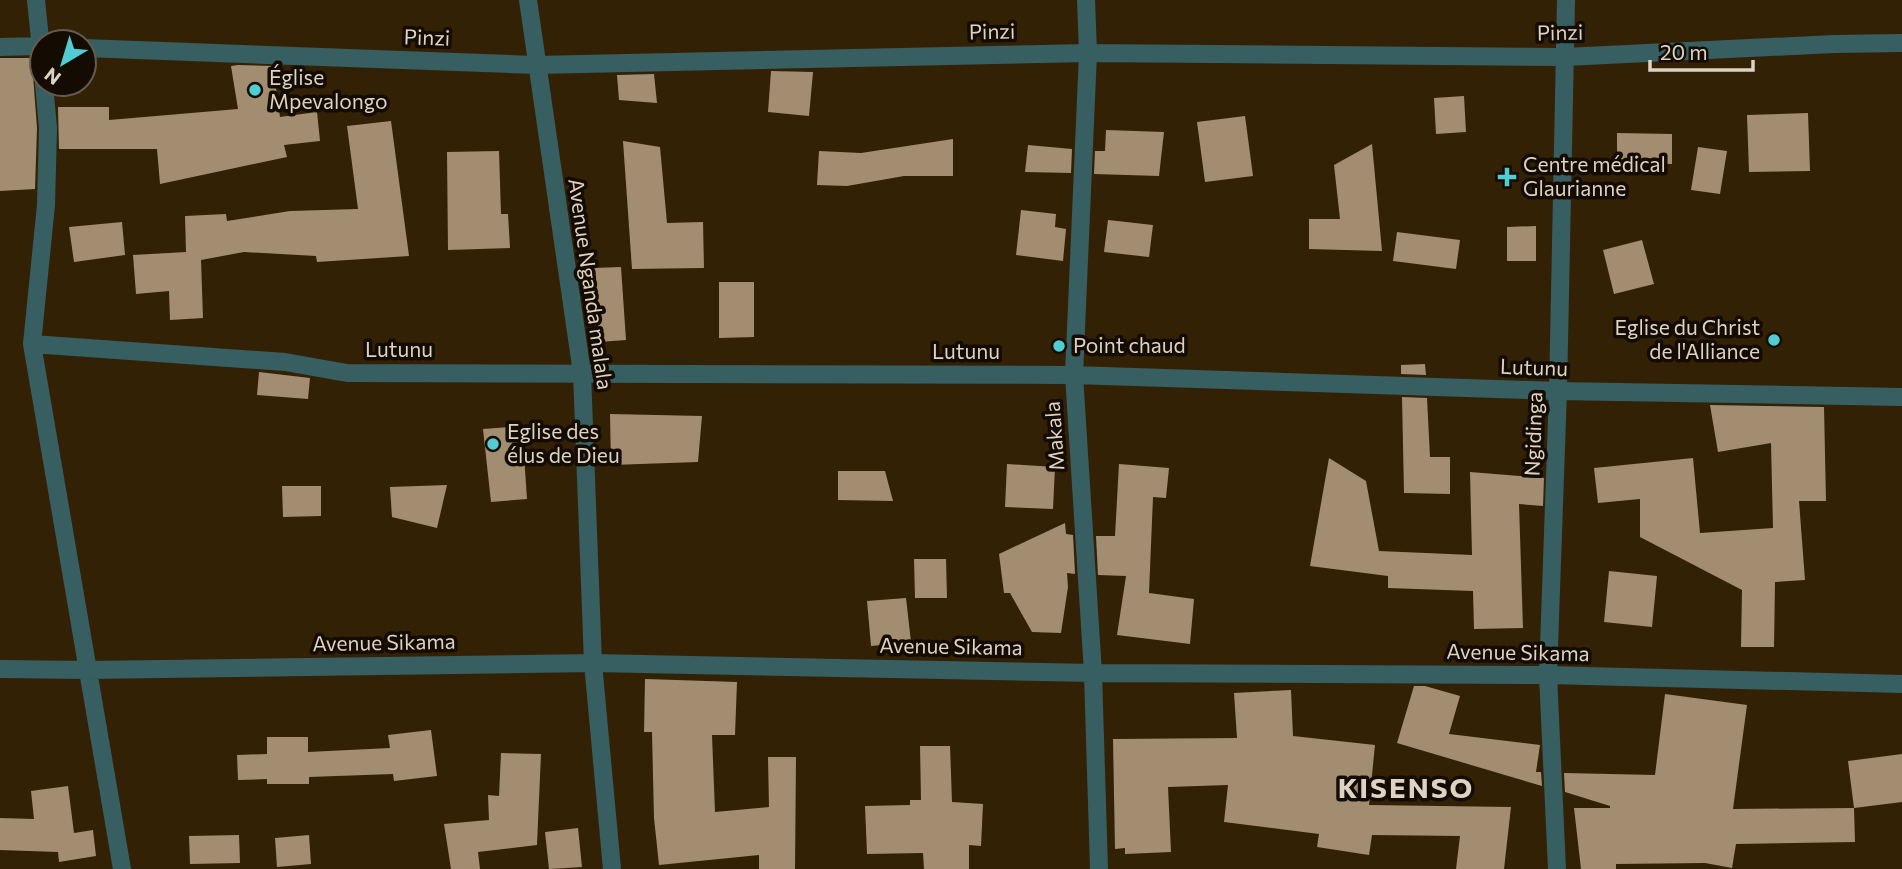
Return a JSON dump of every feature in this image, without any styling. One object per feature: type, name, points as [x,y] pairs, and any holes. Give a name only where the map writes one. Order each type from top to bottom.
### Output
[{"type":"street","points":[[36,0],[39,28]]},
{"type":"street","name":"Avenue Nganda malala","points":[[528,0],[582,373],[593,663],[612,869]]},
{"type":"street","name":"Makala","points":[[1086,0],[1088,52],[1074,375],[1093,673],[1100,869]]},
{"type":"street","name":"Ngidinga","points":[[1557,869],[1548,675],[1558,391],[1566,0]]},
{"type":"street","name":"Pinzi","points":[[98,49],[536,65],[1088,52],[1565,57],[1820,44],[1902,43]]},
{"type":"street","points":[[0,47],[28,49]]},
{"type":"street","points":[[45,98],[48,128],[46,205],[32,344],[122,869]]},
{"type":"street","name":"Lutunu","points":[[32,344],[285,362],[347,373],[1074,375],[1558,391],[1902,397]]},
{"type":"street","name":"Avenue Sikama","points":[[0,668],[87,670],[593,663],[1093,673],[1548,675],[1902,684]]},
{"type":"building","points":[[0,58],[28,58],[28,98],[35,98],[37,128],[35,189],[0,191]]},
{"type":"building","points":[[231,66],[273,66],[280,117],[317,112],[320,141],[284,145],[287,157],[160,184],[157,149],[59,149],[58,107],[109,107],[109,120],[238,109]]},
{"type":"building","points":[[771,71],[813,72],[809,116],[768,112]]},
{"type":"building","points":[[654,74],[657,103],[619,100],[617,75]]},
{"type":"building","points":[[1464,96],[1466,132],[1436,134],[1434,98]]},
{"type":"building","points":[[1808,113],[1810,171],[1749,172],[1747,115]]},
{"type":"building","points":[[1245,116],[1253,176],[1205,182],[1197,122]]},
{"type":"building","points":[[391,121],[409,256],[317,262],[316,256],[244,252],[201,260],[203,318],[170,320],[169,291],[136,294],[133,255],[186,252],[185,216],[226,214],[227,221],[290,211],[358,209],[347,126]]},
{"type":"building","points":[[1106,130],[1164,132],[1159,176],[1094,174],[1095,151],[1105,151]]},
{"type":"building","points":[[1617,133],[1672,134],[1672,164],[1617,163]]},
{"type":"building","points":[[953,139],[953,176],[904,176],[847,186],[817,185],[819,151],[861,153]]},
{"type":"building","points":[[623,141],[660,147],[667,223],[703,222],[704,268],[632,269]]},
{"type":"building","points":[[1372,144],[1382,251],[1309,249],[1309,219],[1340,219],[1334,165]]},
{"type":"building","points":[[1028,145],[1072,149],[1071,173],[1025,172]]},
{"type":"building","points":[[1698,147],[1727,151],[1720,194],[1691,190]]},
{"type":"building","points":[[499,151],[501,214],[508,214],[510,248],[448,250],[447,152]]},
{"type":"building","points":[[1021,210],[1056,214],[1055,227],[1066,229],[1063,261],[1016,255]]},
{"type":"building","points":[[1108,220],[1153,225],[1149,257],[1104,252]]},
{"type":"building","points":[[122,222],[125,255],[74,262],[69,227]]},
{"type":"building","points":[[1536,226],[1536,261],[1507,261],[1507,227]]},
{"type":"building","points":[[1397,232],[1460,240],[1456,269],[1393,261]]},
{"type":"building","points":[[1642,240],[1654,284],[1614,294],[1603,250]]},
{"type":"building","points":[[621,267],[626,340],[599,342],[594,268]]},
{"type":"building","points":[[719,282],[754,282],[754,337],[719,338]]},
{"type":"building","points":[[1425,364],[1426,375],[1401,374],[1401,365]]},
{"type":"building","points":[[259,372],[310,378],[308,399],[257,395]]},
{"type":"building","points":[[1402,397],[1427,398],[1430,457],[1450,457],[1450,494],[1404,493]]},
{"type":"building","points":[[1710,405],[1824,407],[1826,501],[1799,501],[1805,580],[1775,582],[1774,647],[1741,647],[1742,590],[1640,537],[1640,499],[1598,503],[1594,468],[1693,458],[1700,533],[1773,528],[1771,443],[1718,452]]},
{"type":"building","points":[[610,414],[702,416],[698,462],[611,465]]},
{"type":"building","points":[[522,426],[527,499],[491,502],[483,429]]},
{"type":"building","points":[[1329,458],[1366,481],[1379,551],[1472,555],[1470,472],[1544,478],[1543,506],[1519,504],[1523,628],[1474,629],[1473,591],[1388,588],[1388,576],[1310,566]]},
{"type":"building","points":[[1007,464],[1055,467],[1053,509],[1005,507]]},
{"type":"building","points":[[1119,464],[1169,468],[1166,498],[1153,497],[1149,593],[1194,599],[1190,644],[1117,635],[1126,576],[1098,575],[1096,536],[1115,536]]},
{"type":"building","points":[[838,471],[885,471],[893,501],[838,500]]},
{"type":"building","points":[[447,485],[437,528],[392,517],[390,487]]},
{"type":"building","points":[[282,486],[321,486],[321,516],[283,517]]},
{"type":"building","points":[[1065,523],[1066,534],[1073,535],[1075,574],[1067,573],[1068,587],[1061,633],[1032,632],[1010,593],[1004,593],[999,554]]},
{"type":"building","points":[[914,559],[946,559],[947,598],[915,598]]},
{"type":"building","points":[[1609,571],[1657,576],[1652,627],[1604,622]]},
{"type":"building","points":[[906,598],[911,642],[871,646],[867,601]]},
{"type":"building","points":[[645,679],[737,682],[735,735],[712,735],[715,812],[769,807],[768,757],[796,757],[795,869],[759,869],[759,855],[659,865],[654,818],[652,732],[644,732]]},
{"type":"building","points":[[1414,686],[1425,686],[1460,696],[1449,734],[1540,745],[1536,772],[1541,772],[1542,786],[1397,743]]},
{"type":"building","points":[[1291,690],[1293,736],[1375,745],[1369,805],[1511,807],[1504,869],[1456,869],[1460,836],[1372,835],[1369,855],[1317,847],[1319,834],[1224,822],[1228,785],[1168,787],[1171,852],[1125,854],[1125,848],[1115,849],[1113,739],[1237,738],[1234,693]]},
{"type":"building","points":[[1665,694],[1747,705],[1733,809],[1854,808],[1855,842],[1736,844],[1732,868],[1705,863],[1616,864],[1616,869],[1581,869],[1574,808],[1610,806],[1565,792],[1564,773],[1655,775]]},
{"type":"building","points":[[431,730],[437,776],[394,781],[393,774],[309,777],[309,784],[267,784],[267,779],[238,780],[237,755],[267,754],[267,737],[308,737],[308,752],[390,748],[388,735]]},
{"type":"building","points":[[920,746],[950,746],[952,802],[983,804],[981,846],[969,845],[969,869],[924,869],[923,853],[867,854],[865,806],[910,805],[910,800],[921,800]]},
{"type":"building","points":[[501,753],[541,754],[537,845],[478,852],[480,869],[451,869],[444,824],[489,820],[488,795],[499,796]]},
{"type":"building","points":[[1902,754],[1902,802],[1854,808],[1848,761]]},
{"type":"building","points":[[68,786],[74,833],[93,830],[96,856],[59,862],[58,852],[0,850],[0,818],[34,819],[31,791]]},
{"type":"building","points":[[578,828],[582,867],[549,869],[545,832]]},
{"type":"building","points":[[239,835],[240,863],[190,864],[189,836]]},
{"type":"building","points":[[309,835],[311,864],[277,867],[275,838]]},
{"type":"place","name":"Église Mpevalongo","points":[[255,90]]},
{"type":"place","name":"Centre médical Glaurianne","points":[[1507,177]]},
{"type":"place","name":"Eglise du Christ de l'Alliance","points":[[1774,340]]},
{"type":"place","name":"Point chaud","points":[[1059,346]]},
{"type":"place","name":"Eglise des élus de Dieu","points":[[493,444]]},
{"type":"district","name":"KISENSO","points":[[1406,788]]}]
